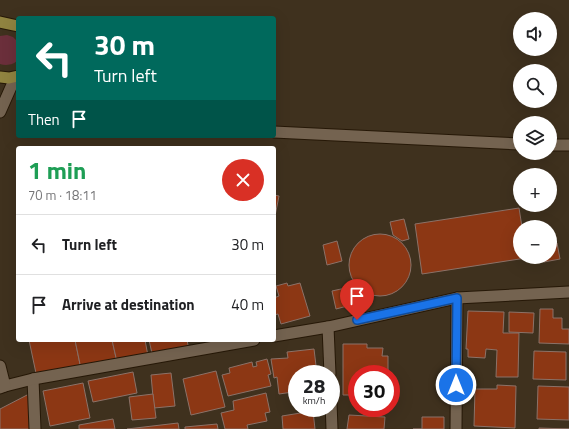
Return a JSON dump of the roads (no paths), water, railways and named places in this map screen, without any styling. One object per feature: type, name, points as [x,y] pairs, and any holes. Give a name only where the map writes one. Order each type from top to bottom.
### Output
[{"type":"main road","points":[[0,78],[16,77]]},
{"type":"street","points":[[0,112],[16,79]]},
{"type":"street","points":[[276,132],[513,144]]},
{"type":"street","points":[[557,145],[569,145]]},
{"type":"street","points":[[276,336],[328,327],[457,298],[569,292]]},
{"type":"street","points":[[456,429],[457,298]]},
{"type":"street","points":[[328,327],[330,365]]},
{"type":"street","points":[[0,366],[2,387],[33,379],[243,342]]},
{"type":"street","points":[[33,379],[35,429]]},
{"type":"street","points":[[332,417],[332,429]]}]
